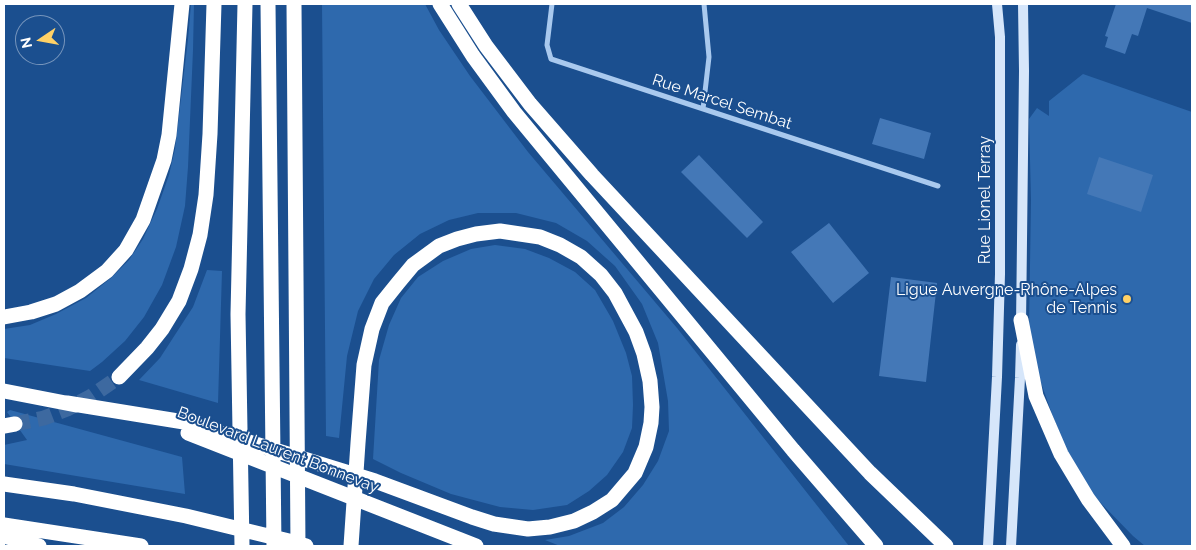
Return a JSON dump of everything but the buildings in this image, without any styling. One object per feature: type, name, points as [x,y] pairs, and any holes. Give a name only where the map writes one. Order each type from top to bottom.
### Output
[{"type":"highway","points":[[4,317],[31,312],[56,304],[80,291],[107,271],[126,250],[139,228],[164,160],[182,4]]},
{"type":"highway","points":[[119,377],[147,348],[162,329],[179,301],[191,269],[200,235],[206,195],[210,134],[214,4]]},
{"type":"highway","points":[[242,546],[238,314],[246,4]]},
{"type":"highway","points":[[268,4],[274,546]]},
{"type":"highway","points":[[294,4],[298,546]]},
{"type":"highway","points":[[440,4],[473,56],[514,112],[786,442],[876,546]]},
{"type":"highway","points":[[459,4],[486,46],[530,104],[592,176],[870,473],[946,546]]},
{"type":"highway","points":[[183,426],[375,481],[472,518],[494,524],[528,529],[550,527],[593,512],[612,500],[635,473],[646,447],[652,407],[650,381],[644,354],[636,332],[615,293],[601,275],[580,257],[560,245],[540,237],[500,231],[476,234],[439,246],[413,265],[398,282],[382,303],[372,329],[364,365],[351,546]]},
{"type":"highway","points":[[1021,320],[1036,396],[1058,445],[1088,499],[1124,546]]},
{"type":"highway","name":"Boulevard Laurent Bonnevay","points":[[4,391],[183,426],[476,546]]},
{"type":"highway","points":[[4,484],[74,494],[186,516],[306,546]]},
{"type":"highway","points":[[4,524],[141,546]]},
{"type":"highway","points":[[4,536],[39,546]]},
{"type":"main road","name":"Rue Lionel Terray","points":[[988,546],[997,377],[1000,274],[1000,37],[997,4]]},
{"type":"main road","points":[[1012,546],[1020,378],[1024,70],[1023,4]]},
{"type":"street","name":"Rue Marcel Sembat","points":[[552,4],[547,45],[551,59],[938,186]]},
{"type":"street","points":[[703,109],[710,57],[704,4]]},
{"type":"shaded area","points":[[191,4],[194,4],[193,50],[185,206],[176,247],[162,285],[144,317],[125,341],[90,371],[4,358],[4,329],[30,325],[86,298],[111,278],[129,260],[143,239],[157,209],[169,175],[175,149]]},
{"type":"shaded area","points":[[322,4],[425,4],[439,30],[470,76],[528,152],[677,328],[849,546],[560,546],[545,540],[569,536],[603,523],[624,507],[643,485],[658,461],[669,431],[668,401],[658,343],[642,304],[615,266],[587,241],[556,223],[516,213],[478,213],[449,220],[420,234],[394,255],[374,279],[358,311],[347,356],[339,438],[326,436]]},
{"type":"shaded area","name":"Ligue Auvergne-Rhône-Alpes de Tennis","points":[[1083,74],[1192,112],[1192,546],[1145,546],[1094,496],[1070,459],[1038,374],[1029,329],[1031,200],[1029,119],[1037,108],[1049,116],[1049,101]]},
{"type":"shaded area","points":[[495,245],[525,249],[549,258],[575,272],[595,290],[613,321],[626,353],[632,376],[633,405],[632,428],[623,452],[607,475],[589,491],[567,505],[533,510],[500,507],[451,494],[373,459],[379,360],[389,325],[401,298],[418,277],[443,261],[471,249]]},
{"type":"shaded area","points":[[207,270],[222,271],[218,403],[139,380],[160,358],[193,307]]},
{"type":"shaded area","points":[[10,410],[182,457],[185,494],[4,464],[4,445],[27,440],[7,412]]},
{"type":"tunnel","points":[[15,424],[44,418],[67,409],[90,397],[119,377]]},
{"type":"place","name":"Ligue Auvergne-Rhône-Alpes de Tennis","points":[[1127,299]]}]
